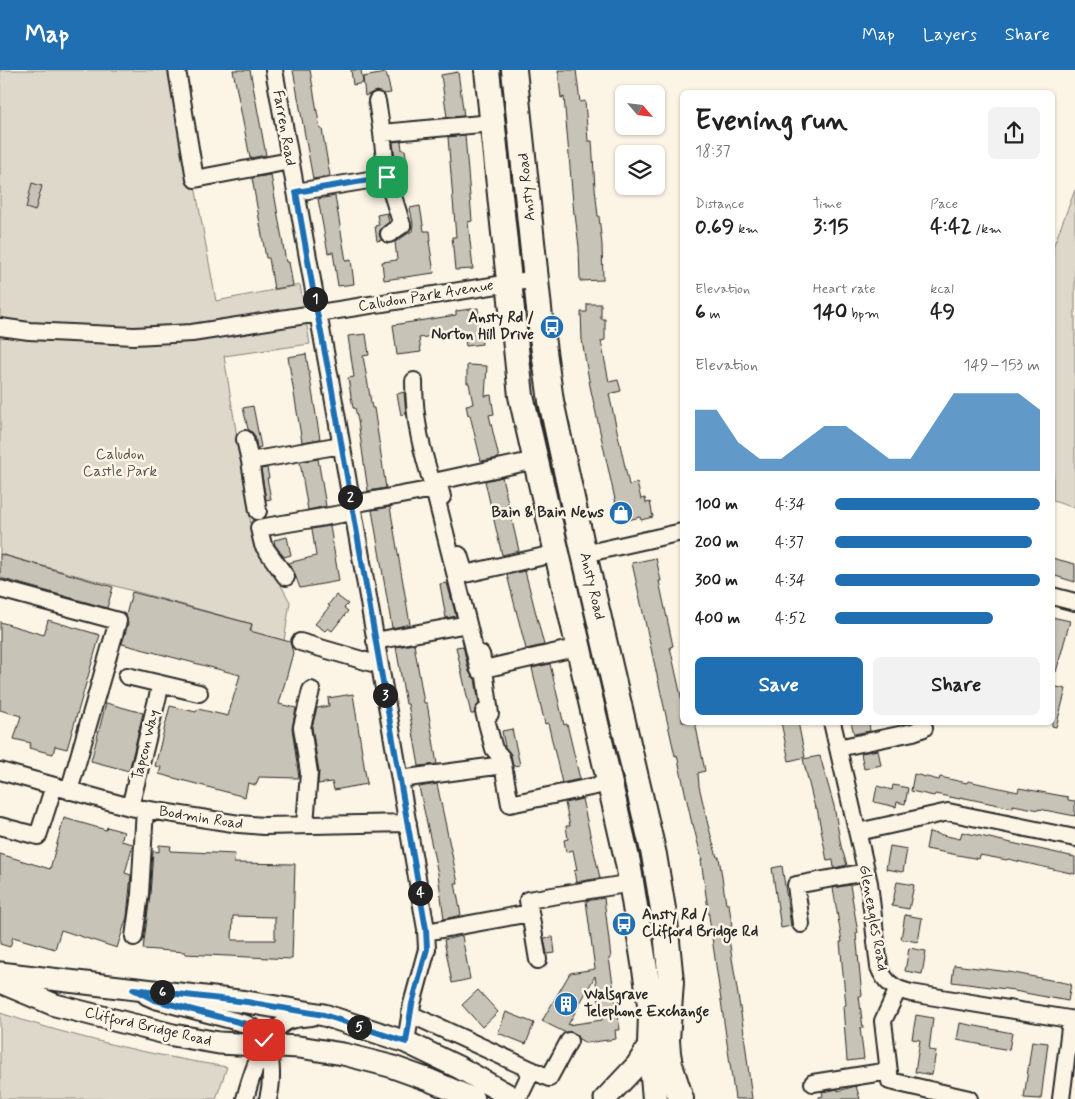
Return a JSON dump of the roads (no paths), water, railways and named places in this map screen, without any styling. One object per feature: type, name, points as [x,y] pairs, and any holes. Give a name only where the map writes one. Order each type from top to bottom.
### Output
[{"type":"highway","name":"Ansty Road","points":[[487,70],[522,396],[632,883],[651,1014],[650,1040],[655,1099]]},
{"type":"highway","name":"Ansty Road","points":[[514,70],[542,337],[551,401],[584,554],[654,856],[666,921],[671,982],[667,1040],[668,1053],[680,1099]]},
{"type":"highway","points":[[584,554],[578,556],[573,561],[572,569],[578,595],[585,650],[586,679]]},
{"type":"main road","name":"Clifford Bridge Road","points":[[0,974],[247,1002],[324,1015],[406,1042],[518,1095]]},
{"type":"main road","name":"Clifford Bridge Road","points":[[0,982],[55,1005],[173,1034],[220,1043],[299,1047],[343,1054],[390,1066],[473,1099]]},
{"type":"main road","points":[[605,1099],[637,1065],[650,1040]]},
{"type":"street","points":[[177,70],[196,179],[290,161]]},
{"type":"street","name":"Farren Road","points":[[274,70],[342,445],[426,932],[427,949],[410,1014],[406,1042]]},
{"type":"street","points":[[377,101],[387,177],[402,226],[389,234]]},
{"type":"street","points":[[382,133],[492,123]]},
{"type":"street","points":[[296,192],[387,177]]},
{"type":"street","name":"Caludon Park Avenue","points":[[0,327],[29,331],[134,336],[206,331],[536,279]]},
{"type":"street","points":[[414,381],[414,407],[421,448],[448,518]]},
{"type":"street","points":[[245,439],[258,511]]},
{"type":"street","points":[[250,462],[342,445]]},
{"type":"street","points":[[428,446],[468,624],[481,669]]},
{"type":"street","points":[[286,578],[263,545],[259,528],[352,508],[536,460]]},
{"type":"street","points":[[584,554],[680,532]]},
{"type":"street","points":[[456,542],[471,604]]},
{"type":"street","points":[[465,574],[558,553]]},
{"type":"street","points":[[0,589],[118,621],[62,788],[38,836],[0,826]]},
{"type":"street","points":[[1055,597],[1075,602]]},
{"type":"street","points":[[375,641],[468,624]]},
{"type":"street","points":[[478,638],[487,713],[494,749],[501,757],[510,804],[610,783]]},
{"type":"street","points":[[300,642],[379,665]]},
{"type":"street","points":[[481,669],[579,647]]},
{"type":"street","points":[[127,676],[199,693]]},
{"type":"street","name":"Tapcon Way","points":[[134,938],[140,894],[138,808],[162,684]]},
{"type":"street","points":[[305,825],[309,773],[302,727],[311,690]]},
{"type":"street","name":"Gleneagles Road","points":[[833,725],[866,872],[879,967],[888,984],[911,993],[1073,1020]]},
{"type":"street","points":[[838,748],[913,732],[924,728],[923,725]]},
{"type":"street","points":[[400,779],[502,764]]},
{"type":"street","name":"Bodmin Road","points":[[0,770],[138,808],[239,824],[264,826],[408,823]]},
{"type":"street","points":[[858,832],[948,812],[1075,838]]},
{"type":"street","points":[[801,924],[796,885],[866,872]]},
{"type":"street","points":[[538,960],[528,900],[632,883]]},
{"type":"street","points":[[426,932],[530,913]]},
{"type":"street","points":[[133,989],[155,1000],[246,1024],[258,1031],[266,1045],[271,1068],[268,1099]]},
{"type":"street","points":[[898,989],[883,1021],[890,1081],[969,1099]]},
{"type":"street","points":[[410,1014],[549,1078],[569,1041]]},
{"type":"street","points":[[245,1099],[255,1067],[274,1030],[288,1021],[324,1015]]},
{"type":"street","points":[[1061,1099],[1073,1020]]},
{"type":"street","points":[[518,1095],[532,1070]]},
{"type":"street","points":[[813,1083],[889,1071]]},
{"type":"place","name":"Ansty Rd / Norton Hill Drive","points":[[552,327]]},
{"type":"place","name":"Bain & Bain News","points":[[621,513]]},
{"type":"place","name":"Ansty Rd / Clifford Bridge Rd","points":[[624,924]]},
{"type":"place","name":"Walsgrave Telephone Exchange","points":[[566,1004]]},
{"type":"park label","name":"Caludon Castle Park","points":[[120,464]]}]
